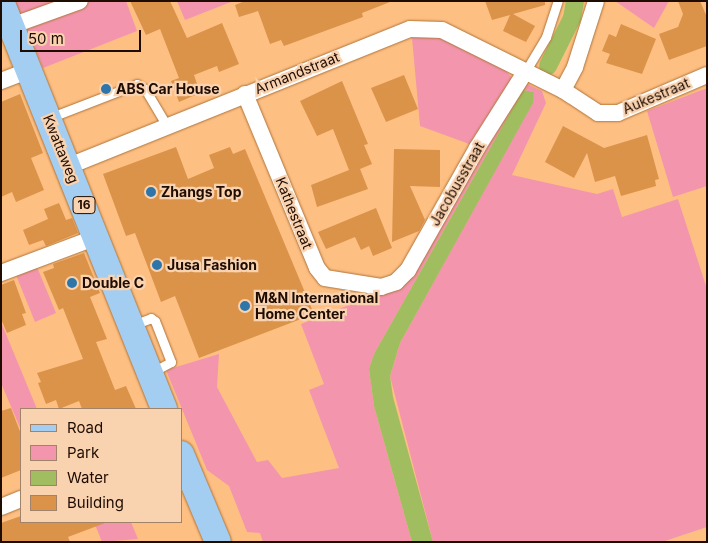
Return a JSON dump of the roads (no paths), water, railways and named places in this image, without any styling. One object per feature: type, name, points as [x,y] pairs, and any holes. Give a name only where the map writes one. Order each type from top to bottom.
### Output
[{"type":"main road","name":"Kwattaweg","points":[[1,2],[69,166],[164,408]]},
{"type":"main road","points":[[182,456],[218,542]]},
{"type":"street","points":[[11,26],[80,1]]},
{"type":"street","points":[[563,90],[575,67],[596,1]]},
{"type":"street","name":"Armandstraat","points":[[69,166],[410,29],[442,30],[525,72]]},
{"type":"street","points":[[1,81],[29,70]]},
{"type":"street","name":"Aukestraat","points":[[525,72],[563,90],[598,113],[618,113],[707,75]]},
{"type":"street","name":"Jacobusstraat","points":[[381,287],[396,282],[408,270],[477,148],[525,72]]},
{"type":"street","name":"Kathestraat","points":[[245,94],[317,268],[325,278],[381,287]]},
{"type":"street","points":[[1,273],[97,237]]},
{"type":"street","points":[[1,507],[20,499]]},
{"type":"lane","points":[[525,72],[546,37],[558,1]]},
{"type":"lane","points":[[49,118],[137,84],[145,89],[166,126]]},
{"type":"water","points":[[523,90],[534,92],[533,103],[400,343],[390,376],[393,397],[433,542],[412,542],[374,406],[369,369],[374,354]]},
{"type":"waterway","points":[[548,66],[572,18],[575,1]]},
{"type":"place","name":"ABS Car House","points":[[106,89]]},
{"type":"place","name":"Zhangs Top","points":[[151,192]]},
{"type":"place","name":"Jusa Fashion","points":[[157,265]]},
{"type":"place","name":"Double C","points":[[72,283]]},
{"type":"place","name":"M&N International Home Center","points":[[245,306]]}]
